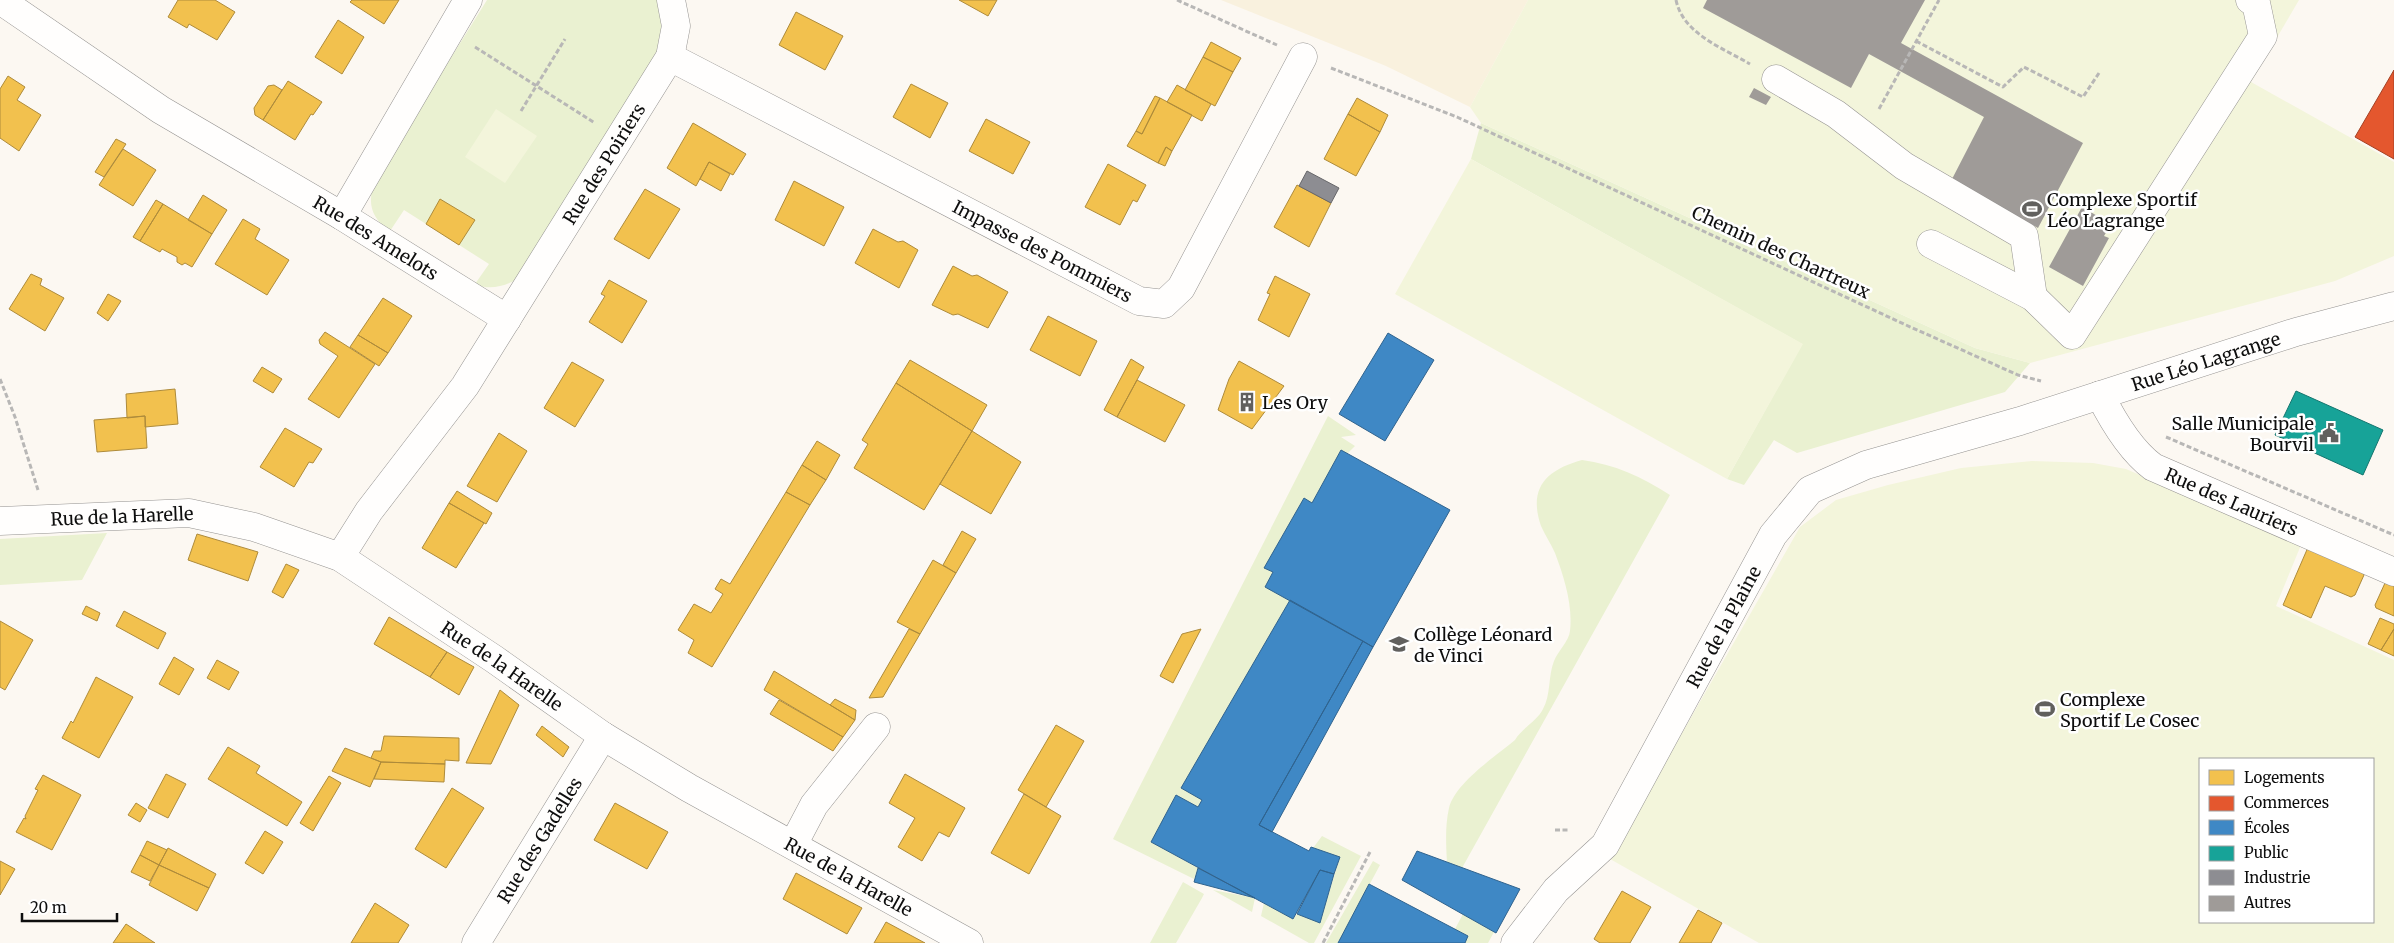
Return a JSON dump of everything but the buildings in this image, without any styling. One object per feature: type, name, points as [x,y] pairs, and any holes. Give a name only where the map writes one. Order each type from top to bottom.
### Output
[{"type":"street","name":"Rue des Amelots","points":[[0,0],[161,110],[342,216],[507,319]]},
{"type":"street","points":[[342,216],[468,0]]},
{"type":"street","name":"Rue des Poiriers","points":[[507,319],[670,57],[676,26],[671,0]]},
{"type":"street","points":[[1932,244],[2034,297],[2072,335],[2263,36],[2256,3],[2250,0]]},
{"type":"street","name":"Impasse des Pommiers","points":[[670,57],[1139,301],[1164,304],[1181,288],[1303,57]]},
{"type":"street","points":[[1776,78],[1836,114],[1904,166],[2024,236],[2034,297]]},
{"type":"street","name":"Rue Léo Lagrange","points":[[2020,421],[2296,332],[2394,306]]},
{"type":"street","points":[[340,557],[369,511],[465,386],[507,319]]},
{"type":"street","name":"Rue des Lauriers","points":[[2100,395],[2117,425],[2138,454],[2153,467],[2394,572]]},
{"type":"street","name":"Rue de la Plaine","points":[[1515,943],[1556,890],[1605,845],[1773,535],[1810,490],[1866,465],[2020,421]]},
{"type":"street","name":"Rue de la Harelle","points":[[0,521],[189,513],[254,527],[340,557],[494,659],[603,736],[689,788],[969,943]]},
{"type":"street","points":[[793,845],[814,805],[876,727]]},
{"type":"street","name":"Rue des Gadelles","points":[[476,943],[603,736]]},
{"type":"path","points":[[1676,0],[1681,17],[1695,31],[1776,78]]},
{"type":"path","points":[[1864,136],[1939,0]]},
{"type":"path","points":[[450,31],[601,126]]},
{"type":"path","points":[[521,111],[565,39]]},
{"type":"path","points":[[1916,42],[2004,87],[2024,67],[2083,97],[2099,73]]},
{"type":"path","name":"Chemin des Chartreux","points":[[1457,117],[1915,329],[2018,375],[2044,382]]},
{"type":"path","points":[[0,379],[15,417],[38,492]]},
{"type":"path","points":[[2164,436],[2394,535]]},
{"type":"path","points":[[1555,830],[1570,830]]},
{"type":"path","points":[[1323,943],[1370,852]]},
{"type":"shaded area","points":[[1221,0],[1528,0],[1470,107],[1386,66]]},
{"type":"green space","points":[[487,0],[662,0],[665,31],[656,57],[518,279],[502,286],[492,287],[475,284],[489,264],[404,210],[390,231],[383,226],[374,214],[371,201],[376,178]]},
{"type":"green space","name":"Complexe Sportif Léo Lagrange","points":[[1528,0],[2299,0],[2251,82],[2394,162],[2394,256],[2335,281],[2030,363],[1975,348],[1481,123],[1470,107]]},
{"type":"green space","points":[[496,109],[537,136],[505,183],[465,157]]},
{"type":"green space","points":[[1481,123],[1975,348],[2030,363],[2005,392],[1797,453],[1774,440],[1744,485],[1727,479],[1802,344],[1471,159]]},
{"type":"green space","points":[[1471,159],[1803,344],[1727,479],[1395,294]]},
{"type":"green space","points":[[1328,416],[1356,435],[1341,437],[1355,446],[1347,454],[1341,451],[1312,503],[1304,499],[1265,567],[1273,572],[1265,587],[1290,600],[1181,788],[1202,800],[1198,807],[1176,795],[1151,842],[1198,868],[1194,879],[1113,839]]},
{"type":"green space","points":[[1582,460],[1628,472],[1670,495],[1462,868],[1447,862],[1447,821],[1453,799],[1468,780],[1515,740],[1540,713],[1546,704],[1554,661],[1569,635],[1571,621],[1567,591],[1555,553],[1541,526],[1537,501],[1543,482],[1550,475],[1569,464]]},
{"type":"green space","name":"Complexe Sportif Le Cosec","points":[[2032,461],[2093,463],[2126,469],[2301,545],[2276,606],[2394,660],[2394,943],[1759,943],[1610,859],[1800,527],[1836,500],[1888,485],[1961,468]]},
{"type":"green space","points":[[107,533],[82,580],[0,585],[0,539]]},
{"type":"green space","points":[[1322,836],[1361,856],[1314,943],[1309,943],[1261,916],[1264,903],[1293,919],[1297,914],[1320,922],[1340,857],[1313,848]]},
{"type":"green space","points":[[1373,861],[1380,865],[1338,943],[1326,943]]},
{"type":"green space","points":[[1183,882],[1204,894],[1202,898],[1176,943],[1150,943]]},
{"type":"green space","points":[[1213,890],[1255,898],[1252,912]]},
{"type":"green space","points":[[1463,914],[1494,932],[1488,943],[1465,943],[1468,936],[1455,929]]},
{"type":"place","name":"Complexe Sportif Léo Lagrange","points":[[2032,209]]},
{"type":"place","name":"Les Ory","points":[[1247,402]]},
{"type":"place","name":"Salle Municipale Bourvil","points":[[2329,433]]},
{"type":"place","name":"Collège Léonard de Vinci","points":[[1399,644]]},
{"type":"place","name":"Complexe Sportif Le Cosec","points":[[2045,709]]}]
